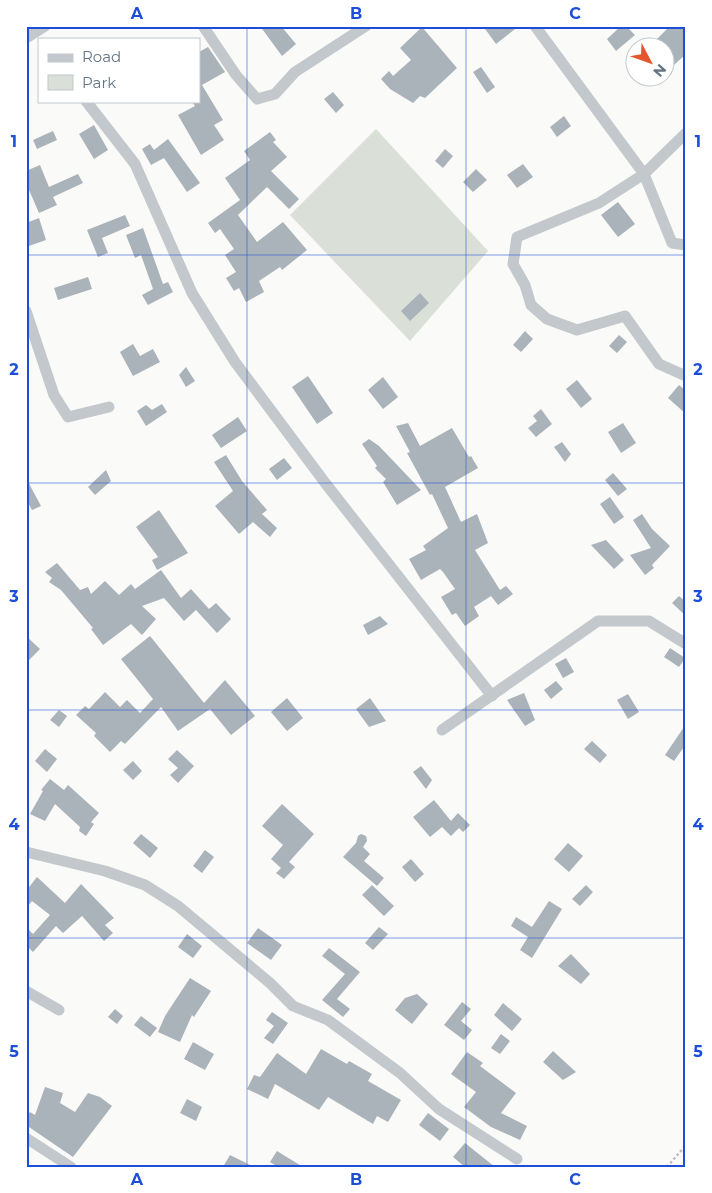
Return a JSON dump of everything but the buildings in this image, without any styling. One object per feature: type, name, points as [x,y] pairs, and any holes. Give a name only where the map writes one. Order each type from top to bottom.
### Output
[{"type":"street","points":[[33,38],[45,26]]},
{"type":"street","points":[[204,26],[236,75],[257,99],[275,94],[295,72],[366,26]]},
{"type":"street","points":[[535,26],[644,174],[672,243],[686,246]]},
{"type":"street","points":[[87,102],[135,164],[192,293],[235,362],[326,484],[492,696]]},
{"type":"street","points":[[686,133],[644,174],[599,203],[517,238],[513,264],[525,285],[531,305],[547,319],[577,330],[625,316],[658,364],[686,376]]},
{"type":"street","points":[[26,310],[54,395],[68,416],[109,407]]},
{"type":"street","points":[[442,730],[598,621],[648,621],[686,644]]},
{"type":"street","points":[[26,852],[105,871],[144,885],[178,906],[270,983],[293,1006],[328,1020],[400,1073],[439,1109],[517,1159]]},
{"type":"street","points":[[26,991],[59,1010]]},
{"type":"street","points":[[26,1138],[71,1167]]},
{"type":"path","points":[[667,1167],[686,1145]]},
{"type":"green space","points":[[376,129],[488,251],[410,341],[290,215]]}]
